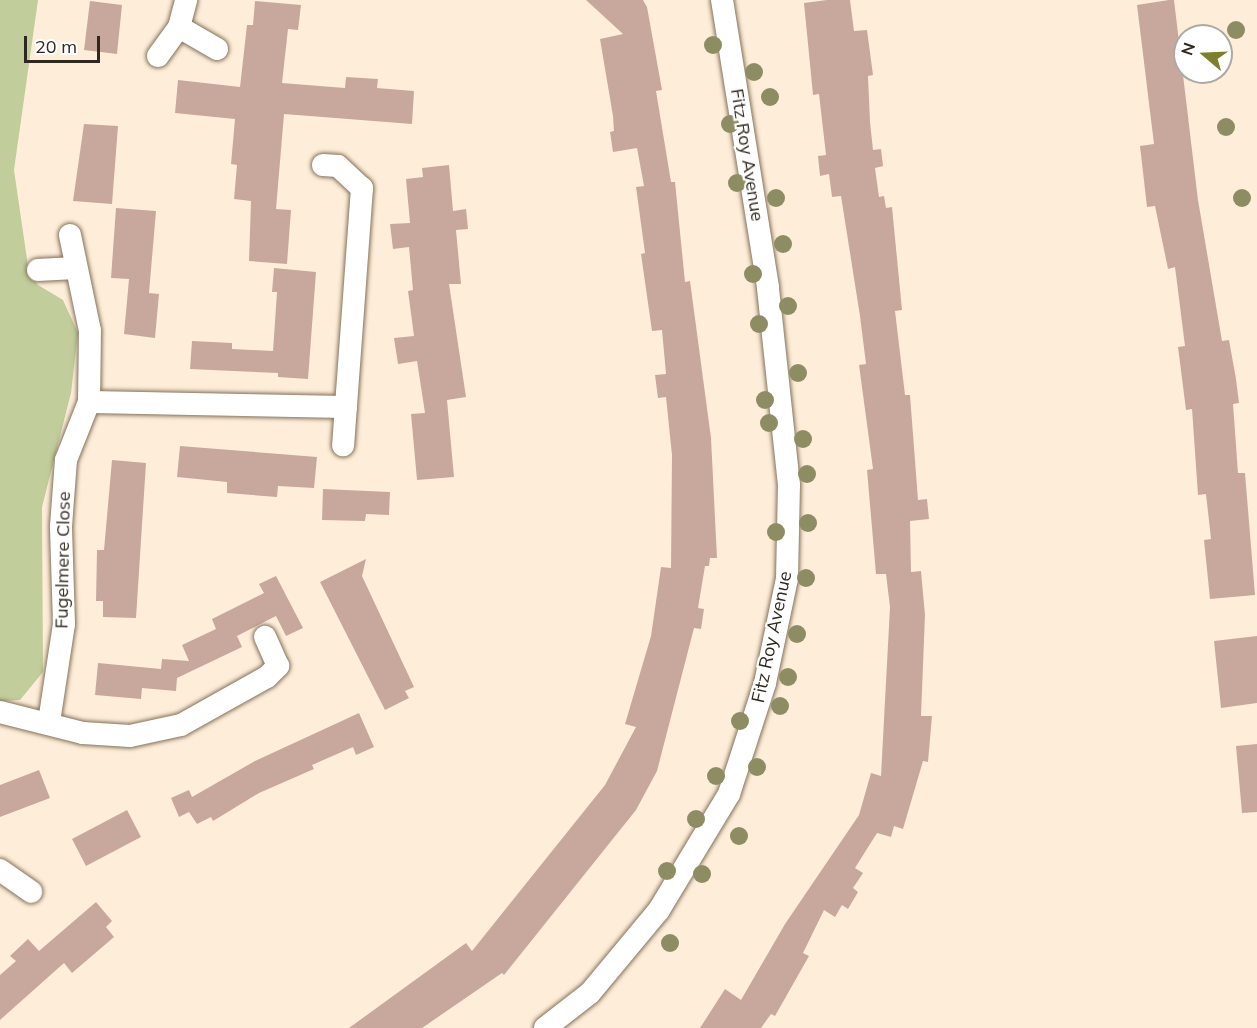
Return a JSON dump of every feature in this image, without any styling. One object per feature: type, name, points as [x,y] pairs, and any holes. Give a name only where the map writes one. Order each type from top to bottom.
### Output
[{"type":"street","points":[[158,56],[179,27],[186,0]]},
{"type":"street","name":"Fitz Roy Avenue","points":[[545,1028],[590,993],[659,910],[729,794],[765,684],[787,579],[789,485],[768,287],[722,0]]},
{"type":"street","points":[[179,27],[217,49]]},
{"type":"street","points":[[323,165],[338,166],[362,188],[343,445]]},
{"type":"street","name":"Fugelmere Close","points":[[49,722],[64,624],[61,526],[66,460],[89,402],[90,331],[75,268],[70,235]]},
{"type":"street","points":[[38,270],[75,268]]},
{"type":"street","points":[[89,402],[346,407]]},
{"type":"street","points":[[0,712],[49,722],[83,733],[130,736],[181,725],[267,677],[278,666],[265,637]]},
{"type":"green space","points":[[0,0],[38,0],[14,170],[29,273],[38,285],[63,300],[78,333],[71,393],[42,507],[43,672],[20,700],[0,701]]},
{"type":"building","points":[[586,0],[643,0],[647,7],[662,90],[656,91],[671,182],[675,182],[685,282],[690,281],[711,438],[717,558],[710,558],[709,566],[705,566],[698,608],[704,609],[701,629],[694,628],[657,771],[636,810],[504,975],[502,973],[422,1028],[349,1028],[466,943],[472,951],[605,785],[636,727],[625,724],[651,636],[661,567],[671,568],[672,455],[666,397],[658,398],[655,375],[666,374],[662,330],[652,331],[641,254],[645,253],[636,187],[644,186],[637,148],[613,152],[610,132],[614,131],[613,116],[600,39],[623,34]]},
{"type":"building","points":[[850,0],[854,31],[867,30],[873,75],[868,76],[873,150],[881,149],[883,166],[875,168],[879,197],[884,196],[886,208],[892,207],[902,310],[895,311],[905,395],[910,395],[918,500],[927,499],[929,519],[910,521],[911,572],[921,571],[925,615],[921,716],[932,716],[928,762],[923,761],[903,829],[894,826],[891,837],[877,833],[855,868],[863,873],[853,888],[858,892],[848,909],[842,905],[835,917],[824,910],[803,953],[809,956],[775,1016],[771,1014],[761,1028],[700,1028],[725,989],[741,1000],[785,924],[859,815],[871,773],[881,776],[890,607],[886,574],[876,574],[867,470],[873,469],[859,365],[866,364],[841,196],[832,197],[829,174],[820,176],[818,156],[826,155],[819,94],[813,95],[804,3]]},
{"type":"building","points":[[1174,0],[1177,24],[1173,24],[1173,84],[1184,84],[1198,200],[1222,341],[1229,340],[1236,379],[1239,403],[1233,404],[1238,473],[1245,473],[1255,595],[1210,599],[1204,540],[1211,539],[1206,494],[1198,495],[1192,409],[1186,410],[1178,347],[1185,346],[1175,267],[1168,269],[1155,206],[1147,207],[1140,146],[1154,144],[1137,5]]},
{"type":"building","points":[[90,1],[122,5],[117,54],[84,50]]},
{"type":"building","points":[[255,1],[301,5],[298,30],[288,29],[282,83],[345,88],[346,77],[378,79],[377,88],[414,91],[412,124],[284,114],[276,209],[291,210],[287,264],[249,261],[251,201],[234,199],[237,165],[231,164],[235,119],[175,113],[178,80],[240,87],[247,25],[253,25]]},
{"type":"building","points":[[84,124],[118,126],[112,204],[73,201]]},
{"type":"building","points":[[449,165],[453,211],[466,209],[468,229],[456,230],[461,284],[449,284],[466,397],[447,400],[454,477],[417,480],[411,414],[425,413],[417,361],[398,364],[394,338],[414,336],[408,291],[413,290],[409,247],[393,249],[390,224],[410,223],[406,179],[423,177],[422,168]]},
{"type":"building","points":[[116,208],[156,211],[149,293],[159,294],[155,338],[124,334],[129,279],[111,278]]},
{"type":"building","points":[[274,268],[316,272],[308,379],[278,377],[278,373],[190,369],[192,341],[232,343],[232,349],[273,351],[277,292],[272,292]]},
{"type":"building","points":[[180,446],[317,457],[314,488],[278,486],[277,497],[227,493],[227,482],[177,477]]},
{"type":"building","points":[[112,460],[146,463],[136,618],[103,617],[103,601],[96,601],[97,550],[104,550]]},
{"type":"building","points":[[323,489],[390,492],[389,515],[366,514],[365,521],[322,520]]},
{"type":"building","points":[[366,559],[362,576],[414,687],[405,691],[409,698],[385,710],[320,582]]},
{"type":"building","points":[[276,576],[303,628],[286,636],[276,616],[237,636],[242,647],[177,678],[176,691],[142,688],[141,699],[95,695],[98,663],[161,669],[162,659],[189,661],[182,645],[216,629],[212,619],[264,593],[259,584]]},
{"type":"building","points":[[1257,636],[1257,703],[1221,708],[1214,641]]},
{"type":"building","points":[[359,713],[374,747],[356,755],[353,747],[312,765],[314,769],[259,793],[213,821],[211,817],[197,824],[189,812],[179,817],[171,798],[189,790],[192,797],[255,761]]},
{"type":"building","points":[[1257,744],[1257,812],[1242,813],[1236,746]]},
{"type":"building","points":[[39,770],[50,798],[0,817],[0,785]]},
{"type":"building","points":[[127,810],[141,837],[86,866],[72,839]]},
{"type":"building","points":[[96,902],[112,921],[106,927],[114,937],[72,973],[64,963],[0,1020],[0,975],[16,961],[10,956],[28,939],[39,951]]}]
